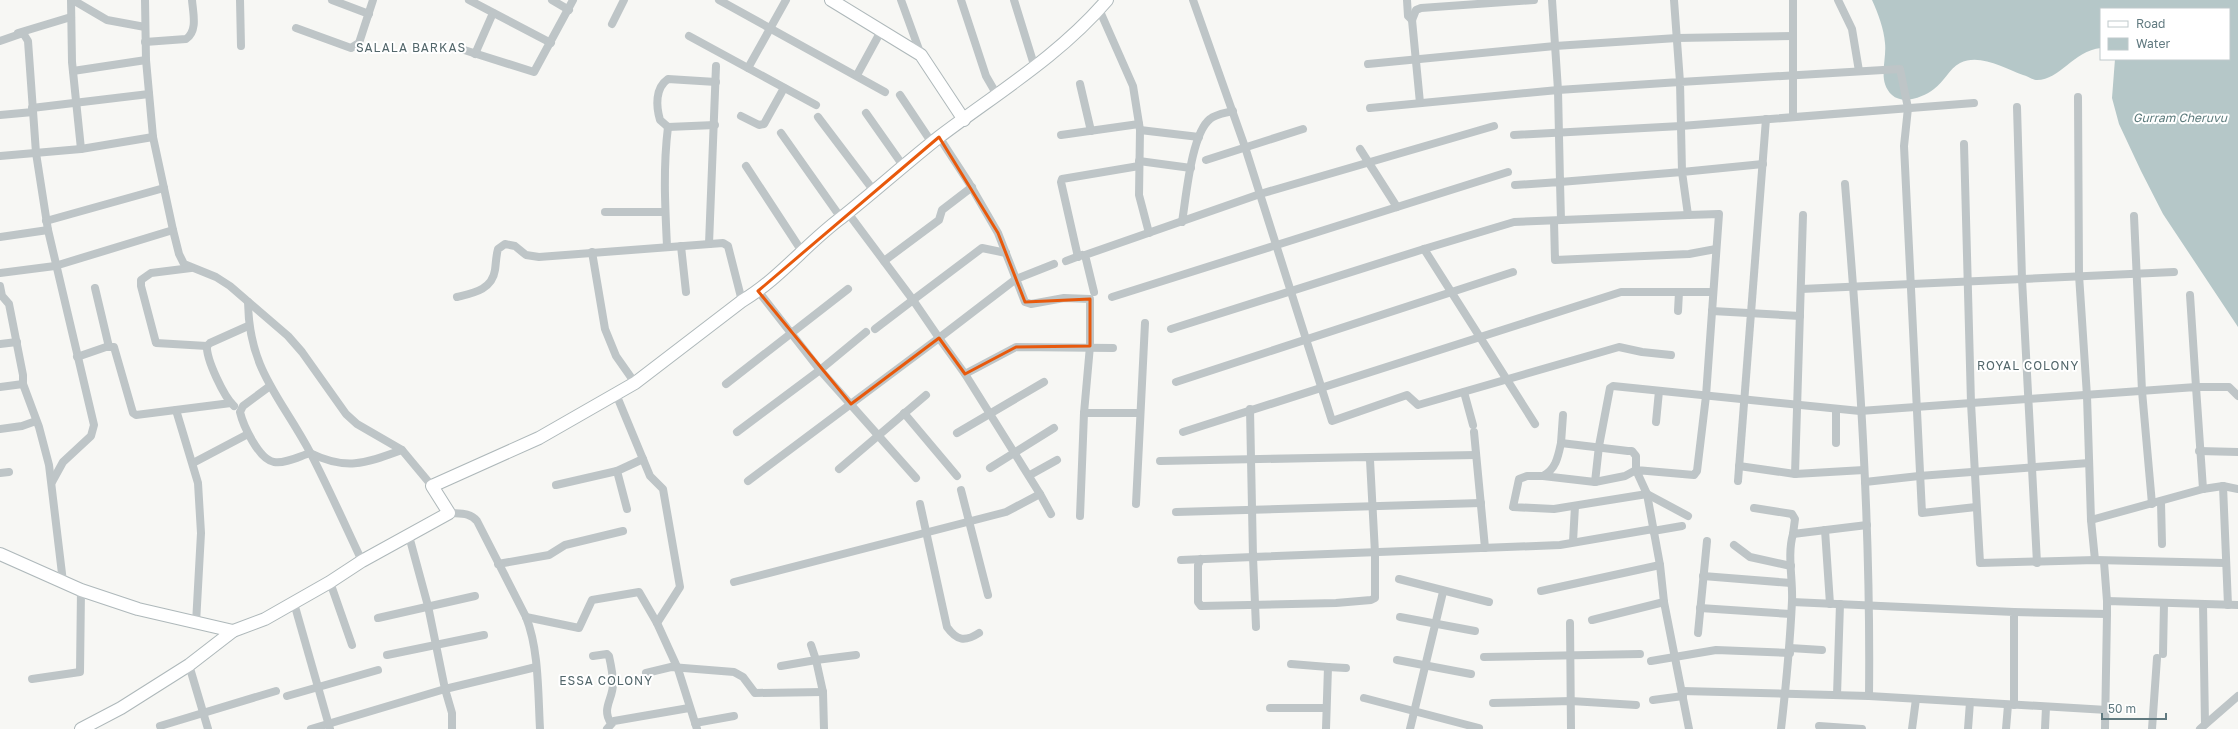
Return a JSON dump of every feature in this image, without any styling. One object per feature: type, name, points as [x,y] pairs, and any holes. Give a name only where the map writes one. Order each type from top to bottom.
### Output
[{"type":"street","points":[[81,149],[72,71],[72,0],[107,20],[145,27]]},
{"type":"street","points":[[145,0],[146,60],[153,137],[173,230],[179,254],[184,264],[216,277],[230,286],[288,336],[302,352],[346,414],[357,424],[402,450],[432,486],[449,513]]},
{"type":"street","points":[[145,42],[186,39],[191,35],[194,29],[192,0]]},
{"type":"street","points":[[240,0],[241,46]]},
{"type":"street","points":[[332,0],[369,14]]},
{"type":"street","points":[[296,28],[351,48],[359,43],[373,0]]},
{"type":"street","points":[[470,0],[551,43]]},
{"type":"street","points":[[552,0],[569,10]]},
{"type":"street","points":[[461,49],[534,72],[569,10],[573,0]]},
{"type":"street","points":[[612,24],[624,0]]},
{"type":"street","points":[[719,0],[857,75],[885,92]]},
{"type":"street","points":[[748,68],[786,0]]},
{"type":"street","points":[[831,0],[921,55]]},
{"type":"street","points":[[901,0],[921,55],[964,120]]},
{"type":"street","points":[[961,0],[986,76],[997,95]]},
{"type":"street","points":[[1014,0],[1035,68]]},
{"type":"street","points":[[1193,0],[1245,147],[1332,421],[1407,395],[1418,405],[1619,347],[1642,352],[1671,355]]},
{"type":"street","points":[[1407,0],[1408,16],[1412,20]]},
{"type":"street","points":[[1420,103],[1417,59],[1412,20],[1416,10],[1421,8],[1534,0]]},
{"type":"street","points":[[1552,0],[1558,90],[1560,182],[1554,260],[1690,254],[1716,250]]},
{"type":"street","points":[[1674,0],[1680,82],[1682,172],[1688,215]]},
{"type":"street","points":[[1792,117],[1793,0]]},
{"type":"street","points":[[1838,0],[1852,29],[1859,71]]},
{"type":"street","points":[[432,486],[539,438],[635,383],[742,301],[758,291],[803,253],[844,215],[935,140],[1035,68],[1076,35],[1103,5],[1133,86],[1140,127],[1138,195],[1149,233]]},
{"type":"street","points":[[476,54],[493,13]]},
{"type":"street","points":[[0,41],[18,33],[71,17]]},
{"type":"street","points":[[857,75],[881,31]]},
{"type":"street","points":[[18,33],[23,33],[27,36],[28,41],[36,153],[46,221],[55,266],[94,425],[91,436],[63,462],[52,482]]},
{"type":"street","points":[[689,36],[816,105]]},
{"type":"street","points":[[1368,64],[1555,46],[1677,38],[1793,36]]},
{"type":"street","points":[[72,71],[146,60]]},
{"type":"street","points":[[709,244],[715,125],[716,66]]},
{"type":"street","points":[[1370,108],[1558,90],[1900,69],[1908,108],[1904,146],[1909,284],[1922,513],[1976,508]]},
{"type":"street","points":[[715,125],[668,127],[660,120],[659,90],[662,84],[668,79],[716,82]]},
{"type":"street","points":[[1080,84],[1091,131]]},
{"type":"street","points":[[741,116],[760,125],[764,124],[784,88]]},
{"type":"street","points":[[0,115],[149,94]]},
{"type":"street","points":[[900,95],[972,187],[998,233],[1025,302],[1031,304],[1064,298],[1090,299],[1090,346],[1084,412],[1080,516]]},
{"type":"street","points":[[2078,97],[2079,275],[2087,396],[2091,520],[2100,561],[2107,614],[2107,710],[2105,729]]},
{"type":"street","points":[[1514,135],[1681,126],[1974,103]]},
{"type":"street","points":[[2017,107],[2022,279],[2037,563]]},
{"type":"street","points":[[1182,222],[1193,155],[1203,128],[1210,119],[1233,111]]},
{"type":"street","points":[[866,113],[904,167]]},
{"type":"street","points":[[818,117],[874,191]]},
{"type":"street","points":[[1738,482],[1766,119]]},
{"type":"street","points":[[1066,261],[1260,194],[1494,126]]},
{"type":"street","points":[[667,246],[665,212],[665,150],[668,127]]},
{"type":"street","points":[[1061,135],[1140,127],[1200,137]]},
{"type":"street","points":[[1206,160],[1303,129]]},
{"type":"street","points":[[781,133],[844,215],[884,261],[965,374],[989,414],[1030,476],[1051,514]]},
{"type":"street","points":[[0,156],[81,149],[153,137]]},
{"type":"street","points":[[1964,144],[1969,281],[1971,403],[1980,563],[2100,561],[2225,563]]},
{"type":"street","points":[[1360,149],[1397,207]]},
{"type":"street","points":[[1094,292],[1081,256],[1061,182],[1062,179],[1139,163],[1191,168]]},
{"type":"street","points":[[1515,185],[1763,164]]},
{"type":"street","points":[[746,166],[803,253]]},
{"type":"street","points":[[1112,298],[1508,172]]},
{"type":"street","points":[[1845,184],[1865,482],[1870,606],[1869,696]]},
{"type":"street","points":[[884,261],[939,220],[942,210],[972,187]]},
{"type":"street","points":[[46,221],[164,188]]},
{"type":"street","points":[[605,212],[665,212]]},
{"type":"street","points":[[1171,328],[1514,222],[1719,214],[1706,396],[1696,471],[1694,475],[1636,470],[1625,476],[1595,482],[1543,476],[1527,476],[1519,479],[1513,508],[1545,509],[1575,506],[1647,494],[1688,516]]},
{"type":"street","points":[[1795,474],[1803,215]]},
{"type":"street","points":[[2134,216],[2142,391],[2152,504]]},
{"type":"street","points":[[0,237],[48,230]]},
{"type":"street","points":[[0,274],[55,266],[173,230]]},
{"type":"street","points":[[457,297],[480,291],[490,284],[495,270],[498,248],[505,244],[515,246],[526,255],[539,257],[667,246],[723,243],[728,246],[742,301]]},
{"type":"street","points":[[681,246],[686,292]]},
{"type":"street","points":[[875,329],[982,248],[1006,253]]},
{"type":"street","points":[[1424,249],[1535,424]]},
{"type":"street","points":[[592,252],[605,329],[616,356],[635,383]]},
{"type":"street","points":[[748,481],[1016,279],[1054,264]]},
{"type":"street","points":[[191,268],[151,273],[141,280],[140,286],[156,343],[207,346],[210,343],[248,326]]},
{"type":"street","points":[[1176,382],[1513,272]]},
{"type":"street","points":[[1801,289],[2137,272],[2174,272]]},
{"type":"street","points":[[0,286],[3,302],[17,342],[23,375],[23,384],[49,464],[63,582]]},
{"type":"street","points":[[95,288],[109,347]]},
{"type":"street","points":[[726,384],[848,289]]},
{"type":"street","points":[[758,291],[820,370],[916,478]]},
{"type":"street","points":[[1183,432],[1321,386],[1620,292],[1713,292]]},
{"type":"street","points":[[1678,311],[1679,292]]},
{"type":"street","points":[[2190,294],[2199,451],[2203,489]]},
{"type":"street","points":[[248,302],[248,326],[256,356],[270,386],[310,453],[362,561]]},
{"type":"street","points":[[1712,311],[1800,316]]},
{"type":"street","points":[[1136,504],[1145,324]]},
{"type":"street","points":[[737,432],[820,370],[866,332]]},
{"type":"street","points":[[0,344],[17,342]]},
{"type":"street","points":[[207,346],[208,358],[231,403],[240,412],[248,434],[264,456],[273,462],[281,462],[310,453],[342,464],[364,464],[402,450]]},
{"type":"street","points":[[965,374],[1016,347],[1090,346],[1113,348]]},
{"type":"street","points":[[77,356],[109,347],[114,348],[133,414],[138,416],[231,403]]},
{"type":"street","points":[[958,433],[1044,382]]},
{"type":"street","points":[[0,387],[23,384]]},
{"type":"street","points":[[240,412],[243,406],[270,386]]},
{"type":"street","points":[[1595,482],[1599,446],[1611,387],[1860,411],[2028,398],[2087,396],[2196,387],[2229,387],[2238,396]]},
{"type":"street","points":[[1464,392],[1474,429],[1485,548]]},
{"type":"street","points":[[1656,422],[1659,392]]},
{"type":"street","points":[[616,394],[650,476],[663,489],[680,587],[657,623]]},
{"type":"street","points":[[839,469],[926,395]]},
{"type":"street","points":[[1250,409],[1256,627]]},
{"type":"street","points":[[1836,409],[1836,443]]},
{"type":"street","points":[[176,410],[198,482],[201,533],[196,623]]},
{"type":"street","points":[[1084,412],[1140,413]]},
{"type":"street","points":[[904,413],[956,476]]},
{"type":"street","points":[[1543,476],[1551,472],[1555,465],[1561,443],[1564,415]]},
{"type":"street","points":[[0,430],[22,426],[36,421]]},
{"type":"street","points":[[990,468],[1054,428]]},
{"type":"street","points":[[193,463],[248,434]]},
{"type":"street","points":[[1561,443],[1599,446],[1632,451],[1636,456],[1636,470],[1647,494],[1660,565],[1664,602],[1689,729]]},
{"type":"street","points":[[2199,451],[2238,452]]},
{"type":"street","points":[[1160,461],[1476,456]]},
{"type":"street","points":[[1201,559],[1198,565],[1199,604],[1336,603],[1371,600],[1376,594],[1375,553],[1371,464],[1367,457]]},
{"type":"street","points":[[556,485],[617,471],[643,460]]},
{"type":"street","points":[[1030,476],[1057,460]]},
{"type":"street","points":[[1865,482],[2089,462]]},
{"type":"street","points":[[1739,466],[1795,474],[1864,470]]},
{"type":"street","points":[[617,471],[627,509]]},
{"type":"street","points":[[0,473],[9,472]]},
{"type":"street","points":[[2091,520],[2162,502],[2203,489],[2223,486],[2238,489]]},
{"type":"street","points":[[2223,486],[2225,563],[2228,605]]},
{"type":"street","points":[[961,490],[988,595]]},
{"type":"street","points":[[734,582],[1006,512],[1040,494]]},
{"type":"street","points":[[2162,502],[2162,544]]},
{"type":"street","points":[[1176,512],[1252,511],[1373,505],[1481,503]]},
{"type":"street","points":[[920,504],[947,627],[953,635],[961,639],[970,639],[979,632]]},
{"type":"street","points":[[1573,542],[1575,506]]},
{"type":"street","points":[[1754,508],[1792,514],[1795,519],[1789,547],[1792,602],[1790,650],[1781,729]]},
{"type":"street","points":[[81,729],[121,708],[189,666],[233,631],[265,619],[330,582],[362,561],[449,513],[473,516],[530,626],[536,667],[540,729]]},
{"type":"street","points":[[1793,534],[1867,525]]},
{"type":"street","points":[[1181,560],[1485,548],[1573,542],[1682,526]]},
{"type":"street","points":[[1825,530],[1830,604]]},
{"type":"street","points":[[498,564],[549,555],[565,545],[623,531]]},
{"type":"street","points":[[409,536],[428,606],[445,689],[452,713],[452,729]]},
{"type":"street","points":[[1698,633],[1707,541]]},
{"type":"street","points":[[1734,545],[1750,557],[1791,566]]},
{"type":"street","points":[[0,554],[81,590],[138,609],[233,631]]},
{"type":"street","points":[[1541,591],[1660,565]]},
{"type":"street","points":[[1703,576],[1791,583]]},
{"type":"street","points":[[1399,579],[1443,592],[1489,602]]},
{"type":"street","points":[[330,582],[352,645]]},
{"type":"street","points":[[32,679],[80,672],[81,590]]},
{"type":"street","points":[[526,617],[579,628],[592,600],[639,592],[657,623],[678,669],[689,708],[696,726],[734,716]]},
{"type":"street","points":[[1410,729],[1443,592]]},
{"type":"street","points":[[378,618],[475,596]]},
{"type":"street","points":[[2106,601],[2238,605]]},
{"type":"street","points":[[1592,620],[1664,602]]},
{"type":"street","points":[[1792,602],[2014,612],[2107,614]]},
{"type":"street","points":[[294,603],[330,726]]},
{"type":"street","points":[[2152,729],[2164,603]]},
{"type":"street","points":[[1837,695],[1840,604]]},
{"type":"street","points":[[2202,604],[2203,727]]},
{"type":"street","points":[[1700,608],[1791,614]]},
{"type":"street","points":[[2006,729],[2011,705],[2014,612]]},
{"type":"street","points":[[1400,617],[1475,631]]},
{"type":"street","points":[[1570,623],[1571,729]]},
{"type":"street","points":[[387,655],[484,636]]},
{"type":"street","points":[[812,645],[823,692],[824,729]]},
{"type":"street","points":[[1651,660],[1735,649],[1822,650]]},
{"type":"street","points":[[593,656],[607,654],[609,656],[613,686],[606,711],[609,726]]},
{"type":"street","points":[[1484,657],[1640,654]]},
{"type":"street","points":[[781,666],[816,660],[856,656]]},
{"type":"street","points":[[1397,660],[1425,667],[1471,674]]},
{"type":"street","points":[[1292,664],[1346,668]]},
{"type":"street","points":[[189,666],[208,729]]},
{"type":"street","points":[[311,729],[330,726],[445,689],[536,667]]},
{"type":"street","points":[[646,673],[671,667],[678,669],[734,672],[743,677],[752,690],[757,693],[823,692]]},
{"type":"street","points":[[1326,729],[1328,667]]},
{"type":"street","points":[[287,696],[378,670]]},
{"type":"street","points":[[160,726],[276,691]]},
{"type":"street","points":[[1653,700],[1683,693],[1837,695],[1916,698],[2107,710]]},
{"type":"street","points":[[2203,727],[2238,696]]},
{"type":"street","points":[[1364,698],[1479,728]]},
{"type":"street","points":[[1912,729],[1916,698]]},
{"type":"street","points":[[1493,703],[1571,701],[1636,705]]},
{"type":"street","points":[[1968,729],[1970,702]]},
{"type":"street","points":[[2045,729],[2046,707]]},
{"type":"street","points":[[609,726],[614,721],[689,708]]},
{"type":"street","points":[[1270,708],[1326,708]]},
{"type":"street","points":[[1819,726],[1862,729]]},
{"type":"highlighted area","points":[[939,137],[998,233],[1025,302],[1090,299],[1090,346],[1016,347],[965,374],[939,338],[851,404],[758,291]]},
{"type":"water","name":"Gurram Cheruvu","points":[[1872,0],[2238,0],[2238,327],[2163,214],[2119,124],[2112,98],[2115,60],[2230,60],[2230,8],[2100,8],[2100,48],[2082,54],[2060,71],[2045,79],[2035,80],[2000,65],[1984,61],[1967,60],[1956,66],[1938,86],[1930,92],[1907,100],[1897,98],[1892,95],[1885,84],[1884,38]]},
{"type":"district","name":"SALALA BARKAS","points":[[411,47]]},
{"type":"district","name":"ROYAL COLONY","points":[[2028,365]]},
{"type":"district","name":"ESSA COLONY","points":[[606,680]]}]
